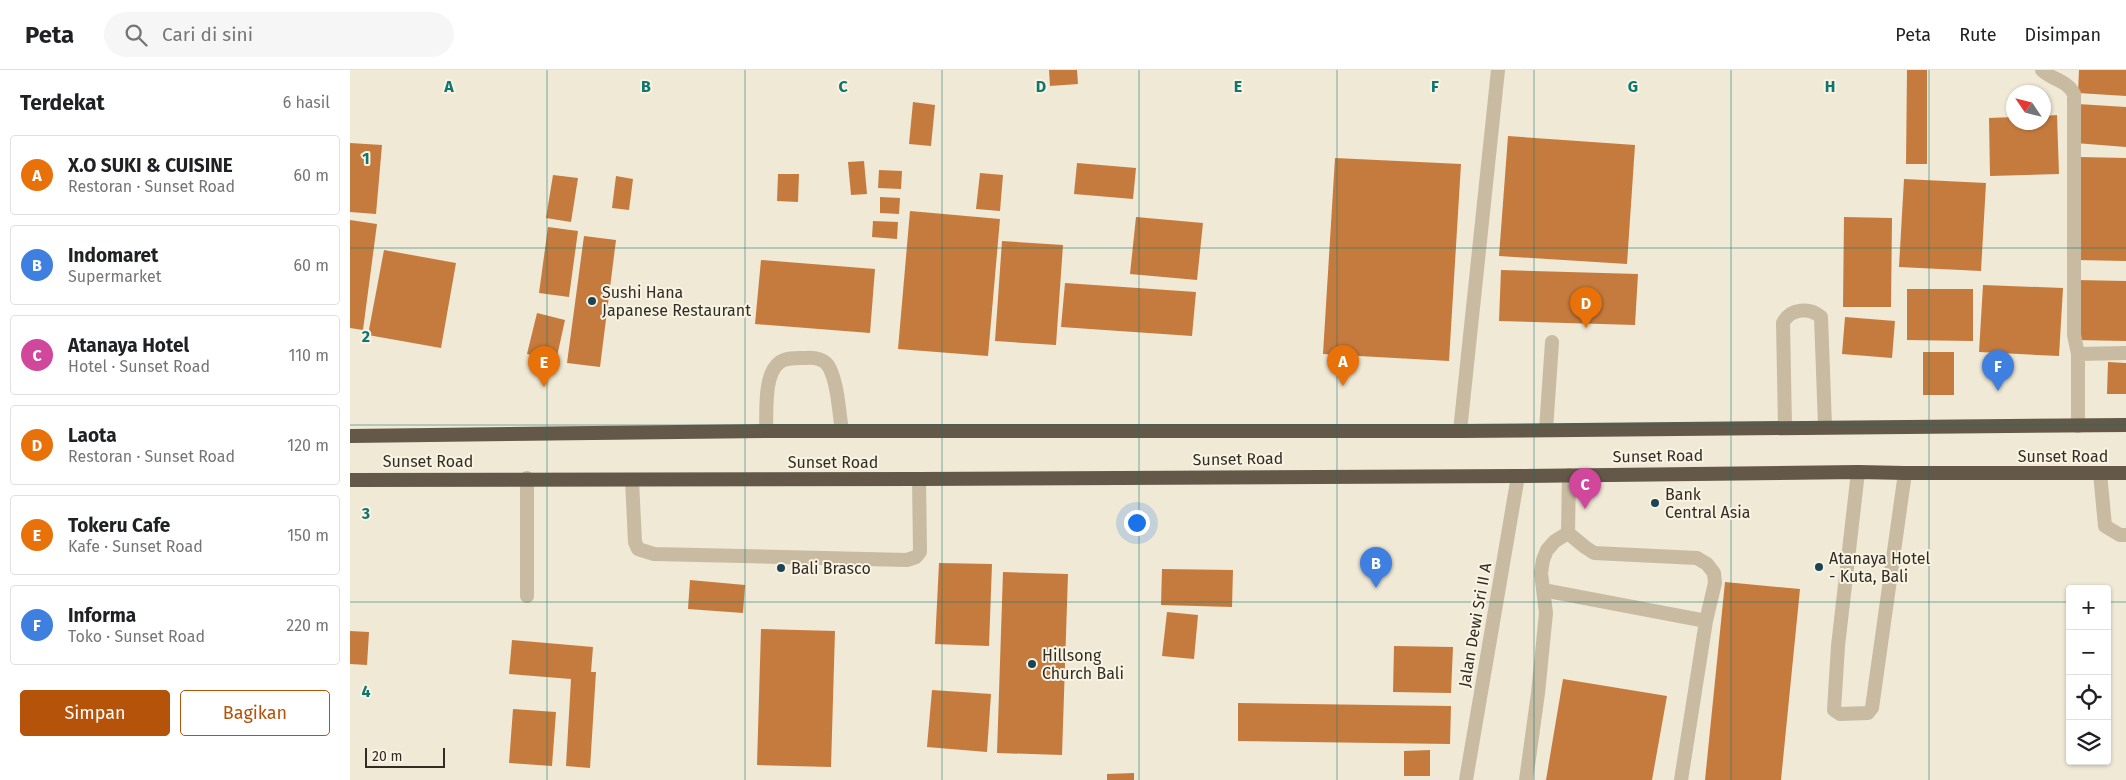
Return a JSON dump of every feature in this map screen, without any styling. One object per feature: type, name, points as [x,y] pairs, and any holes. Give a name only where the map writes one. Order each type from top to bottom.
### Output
[{"type":"highway","name":"Sunset Road","points":[[350,436],[766,432],[1460,431],[1826,426],[2126,425]]},
{"type":"highway","name":"Sunset Road","points":[[350,480],[1518,476],[1858,472],[2126,473]]},
{"type":"street","points":[[1460,431],[1498,70]]},
{"type":"street","points":[[2042,70],[2047,75],[2070,86],[2074,94],[2074,335],[2078,354],[2078,426]]},
{"type":"street","points":[[1785,427],[1783,323],[1786,316],[1794,311],[1812,312],[1821,317],[1826,426]]},
{"type":"street","points":[[1546,430],[1552,342]]},
{"type":"street","points":[[2078,354],[2126,353]]},
{"type":"street","points":[[766,432],[769,377],[773,369],[780,362],[789,358],[810,358],[821,360],[828,365],[833,376],[842,432]]},
{"type":"street","points":[[1858,472],[1838,646],[1834,710],[1840,714],[1868,714],[1872,708],[1905,473]]},
{"type":"street","points":[[2100,473],[2105,526],[2120,535],[2126,536]]},
{"type":"street","points":[[1569,475],[1568,533],[1580,544],[1594,552],[1696,558],[1707,564],[1714,572],[1715,583],[1706,621],[1681,780]]},
{"type":"street","name":"Jalan Dewi Sri II A","points":[[1466,780],[1518,476]]},
{"type":"street","points":[[527,478],[527,596]]},
{"type":"street","points":[[632,480],[635,542],[638,549],[644,552],[654,554],[907,560],[916,557],[920,552],[919,479]]},
{"type":"street","points":[[1526,780],[1538,694],[1546,613],[1541,573],[1543,560],[1547,550],[1555,541],[1568,533]]},
{"type":"street","points":[[1543,590],[1706,621]]},
{"type":"building","points":[[1049,70],[1077,70],[1078,84],[1050,86]]},
{"type":"building","points":[[1907,70],[1927,70],[1927,164],[1906,164]]},
{"type":"building","points":[[2079,70],[2126,70],[2126,96],[2078,93]]},
{"type":"building","points":[[913,102],[935,105],[931,146],[909,144]]},
{"type":"building","points":[[2078,104],[2126,107],[2126,147],[2075,143]]},
{"type":"building","points":[[2051,115],[2057,115],[2059,174],[1990,176],[1989,118],[2006,117],[2006,130],[2051,130]]},
{"type":"building","points":[[1508,136],[1635,145],[1627,264],[1499,256]]},
{"type":"building","points":[[350,143],[382,145],[376,214],[350,212]]},
{"type":"building","points":[[2080,157],[2126,158],[2126,261],[2077,260]]},
{"type":"building","points":[[1335,158],[1461,164],[1449,361],[1323,354]]},
{"type":"building","points":[[864,161],[867,194],[851,195],[848,162]]},
{"type":"building","points":[[1077,163],[1136,168],[1133,199],[1074,194]]},
{"type":"building","points":[[879,170],[902,171],[901,189],[878,188]]},
{"type":"building","points":[[980,173],[1003,175],[1000,211],[976,209]]},
{"type":"building","points":[[778,174],[799,174],[798,202],[777,201]]},
{"type":"building","points":[[553,175],[578,178],[571,222],[546,218]]},
{"type":"building","points":[[616,176],[633,179],[629,210],[612,208]]},
{"type":"building","points":[[1904,179],[1986,183],[1981,271],[1899,267]]},
{"type":"building","points":[[880,197],[900,198],[899,214],[880,213]]},
{"type":"building","points":[[910,211],[1000,219],[988,356],[898,349]]},
{"type":"building","points":[[1136,217],[1203,223],[1197,280],[1130,274]]},
{"type":"building","points":[[1844,217],[1892,218],[1891,307],[1843,307]]},
{"type":"building","points":[[350,220],[377,224],[363,330],[350,328]]},
{"type":"building","points":[[873,221],[898,222],[897,239],[872,237]]},
{"type":"building","points":[[548,227],[578,231],[569,297],[539,293]]},
{"type":"building","name":"Sushi Hana Japanese Restaurant","points":[[584,236],[616,240],[600,367],[567,363]]},
{"type":"building","points":[[1002,241],[1063,245],[1056,345],[995,341]]},
{"type":"building","points":[[384,250],[456,263],[441,348],[368,335]]},
{"type":"building","points":[[761,260],[875,269],[870,333],[755,324]]},
{"type":"building","points":[[1501,270],[1638,274],[1635,325],[1499,321]]},
{"type":"building","points":[[2076,280],[2126,281],[2126,341],[2075,340]]},
{"type":"building","points":[[1065,283],[1196,292],[1192,336],[1061,327]]},
{"type":"building","points":[[1983,285],[2063,288],[2059,356],[1979,352]]},
{"type":"building","points":[[1907,289],[1973,289],[1973,341],[1907,340]]},
{"type":"building","points":[[537,313],[565,320],[556,361],[527,354]]},
{"type":"building","points":[[1845,317],[1895,321],[1892,358],[1842,354]]},
{"type":"building","points":[[1923,352],[1954,352],[1954,395],[1923,395]]},
{"type":"building","points":[[2108,362],[2126,363],[2126,394],[2107,394]]},
{"type":"building","points":[[939,563],[992,564],[989,646],[935,644]]},
{"type":"building","points":[[1162,569],[1233,570],[1232,607],[1161,605]]},
{"type":"building","name":"Hillsong Church Bali","points":[[1003,572],[1068,574],[1062,755],[997,753]]},
{"type":"building","points":[[690,580],[745,585],[743,613],[688,609]]},
{"type":"building","points":[[1725,582],[1800,589],[1781,780],[1705,780]]},
{"type":"building","points":[[1167,612],[1198,615],[1194,659],[1162,656]]},
{"type":"building","points":[[761,629],[835,631],[831,767],[757,765]]},
{"type":"building","points":[[350,631],[369,632],[367,665],[350,664]]},
{"type":"building","points":[[512,640],[593,647],[591,672],[596,672],[590,768],[566,766],[571,679],[509,674]]},
{"type":"building","points":[[1394,646],[1453,647],[1451,693],[1393,692]]},
{"type":"building","points":[[1563,679],[1667,696],[1652,780],[1546,780]]},
{"type":"building","points":[[932,690],[991,694],[987,752],[927,747]]},
{"type":"building","points":[[1238,703],[1451,706],[1450,744],[1238,741]]},
{"type":"building","points":[[513,709],[556,712],[552,766],[509,763]]},
{"type":"building","points":[[1430,750],[1430,776],[1404,776],[1404,751]]},
{"type":"building","points":[[1134,773],[1134,780],[1107,780],[1107,774]]},
{"type":"place","name":"Sushi Hana Japanese Restaurant","points":[[592,301]]},
{"type":"place","name":"Laota","points":[[1586,328]]},
{"type":"place","name":"X.O SUKI & CUISINE","points":[[1343,386]]},
{"type":"place","name":"Tokeru Cafe","points":[[544,387]]},
{"type":"place","name":"Informa","points":[[1998,391]]},
{"type":"place","name":"Bank Central Asia","points":[[1655,503]]},
{"type":"place","name":"Atanaya Hotel","points":[[1585,509]]},
{"type":"place","name":"Atanaya Hotel - Kuta, Bali","points":[[1819,567]]},
{"type":"place","name":"Bali Brasco","points":[[781,568]]},
{"type":"place","name":"Indomaret","points":[[1376,588]]},
{"type":"place","name":"Hillsong Church Bali","points":[[1032,664]]}]
